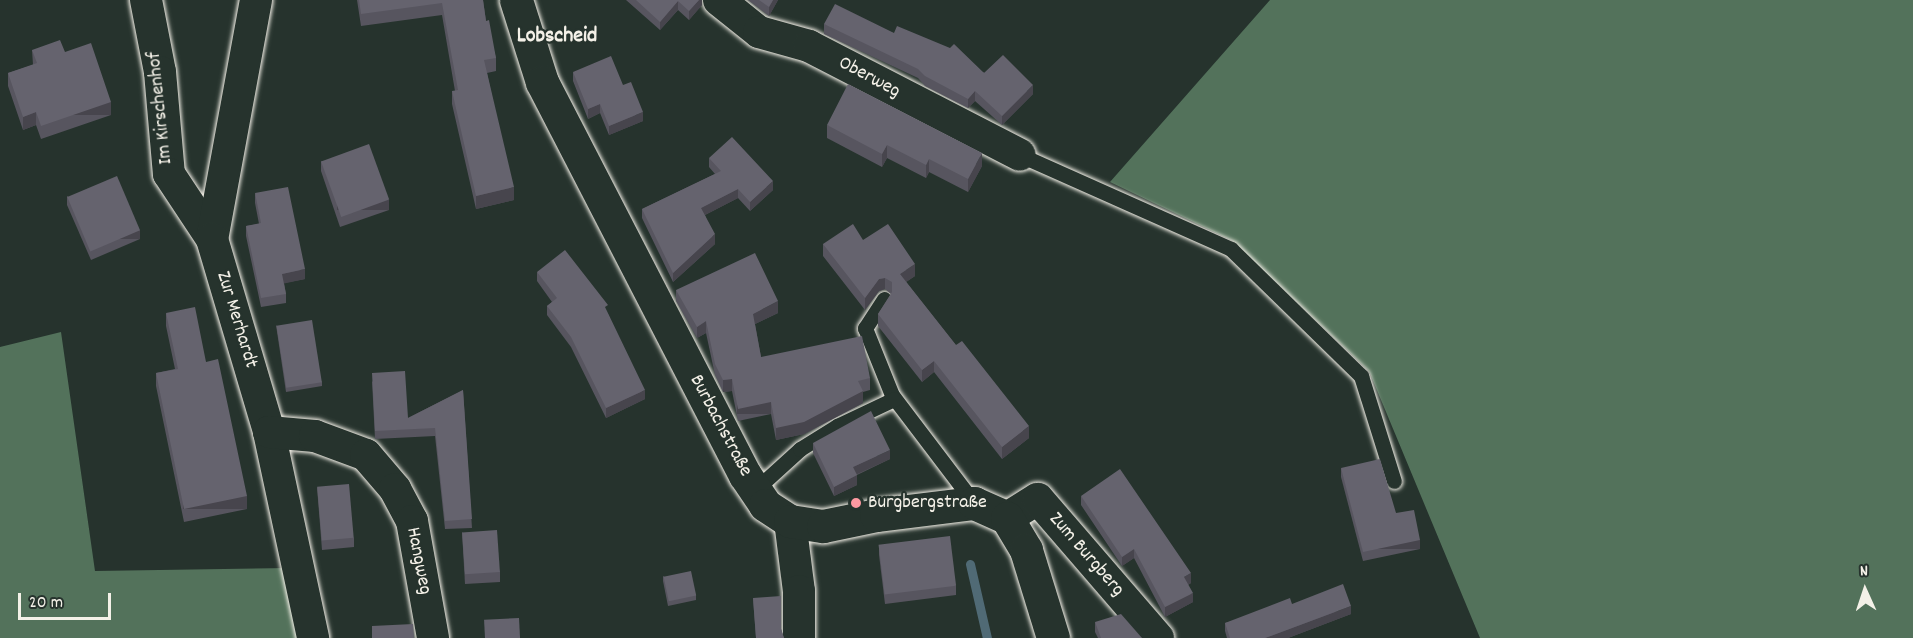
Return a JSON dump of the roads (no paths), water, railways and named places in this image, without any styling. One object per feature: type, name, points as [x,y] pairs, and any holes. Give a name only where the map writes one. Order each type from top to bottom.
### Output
[{"type":"street","name":"Im Kirschenhof","points":[[146,0],[160,72],[169,174],[212,240]]},
{"type":"street","name":"Zur Merhardt","points":[[256,0],[212,240],[269,432],[313,638]]},
{"type":"street","name":"Burbachstraße","points":[[516,0],[542,82],[745,475],[765,505],[790,521],[823,526],[876,515],[974,503]]},
{"type":"street","name":"Oberweg","points":[[719,0],[759,32],[809,46],[1020,156]]},
{"type":"street","name":"Hangweg","points":[[269,432],[315,436],[366,455],[395,489],[412,521],[433,638]]},
{"type":"street","name":"Zum Burgberg","points":[[1007,518],[1038,500],[1158,638]]},
{"type":"street","points":[[974,503],[1007,518],[1026,550],[1053,638]]},
{"type":"street","points":[[790,521],[799,591],[799,638]]},
{"type":"lane","points":[[1020,156],[1231,249],[1361,376],[1394,481]]},
{"type":"lane","points":[[884,299],[865,328],[894,399],[974,503]]},
{"type":"lane","points":[[755,490],[800,449],[837,426],[894,399]]},
{"type":"waterway","points":[[970,564],[987,638]]},
{"type":"place","name":"Burgbergstraße","points":[[856,503]]},
{"type":"district","name":"Lobscheid","points":[[557,37]]}]
